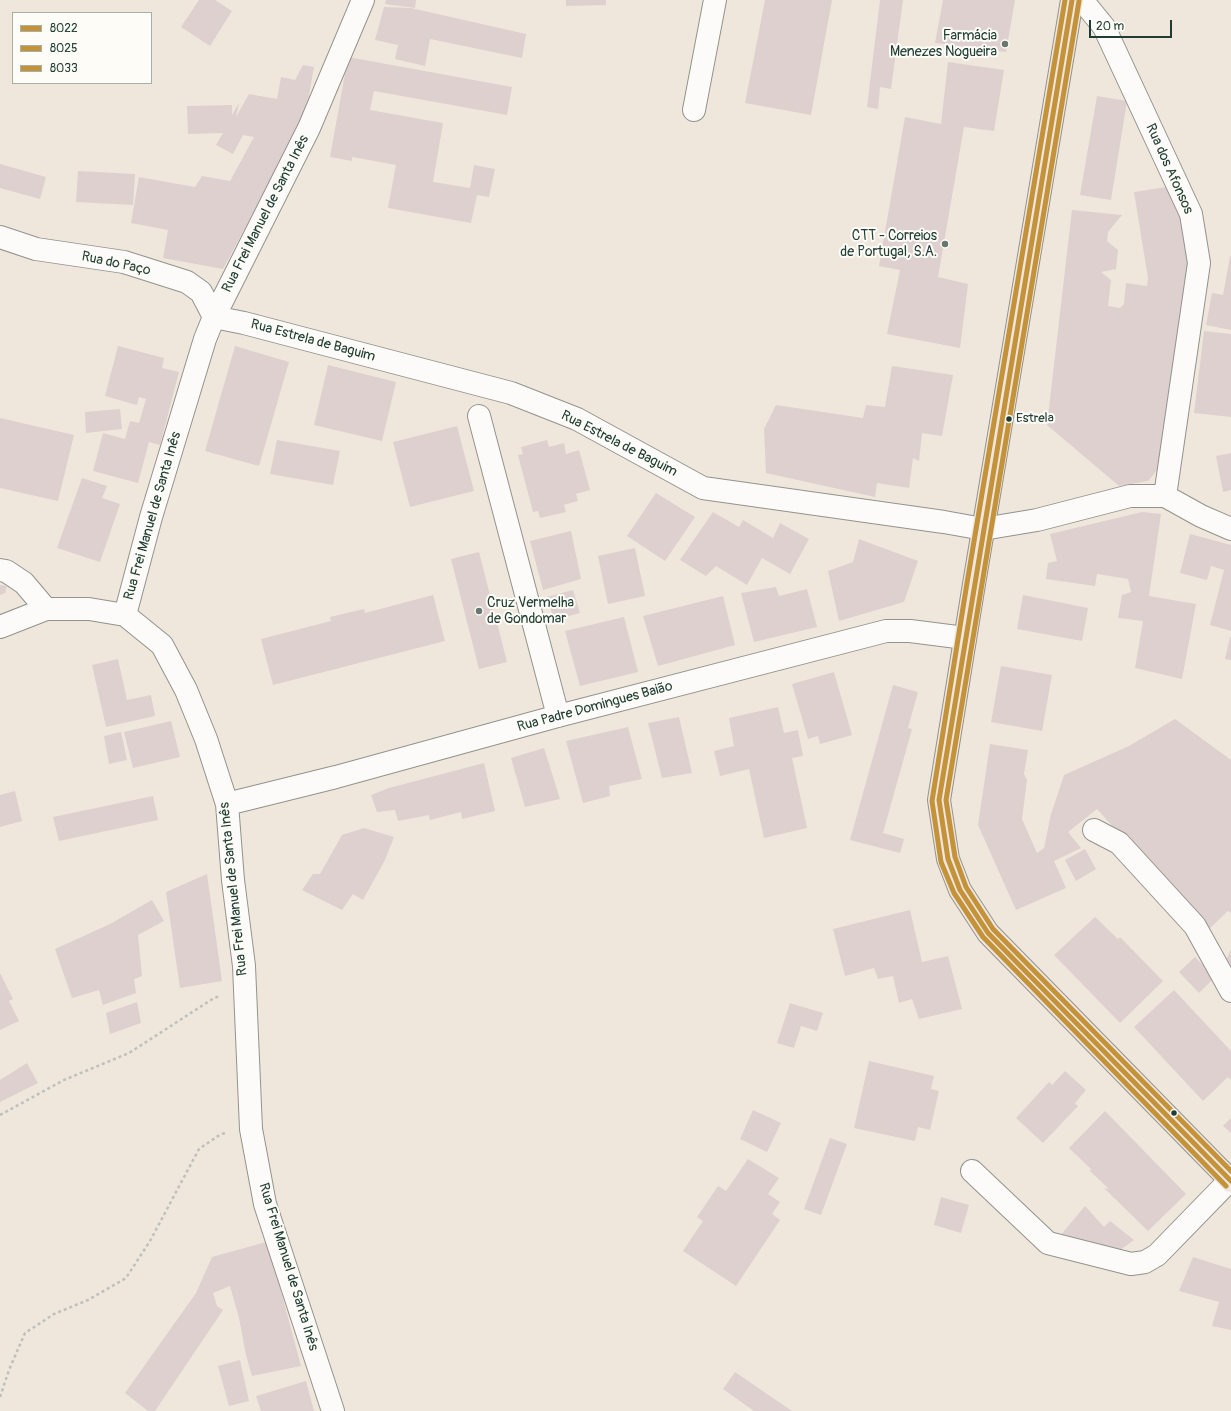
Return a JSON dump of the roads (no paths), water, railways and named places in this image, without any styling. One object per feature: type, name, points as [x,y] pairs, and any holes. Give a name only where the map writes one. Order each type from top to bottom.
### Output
[{"type":"main road","points":[[1072,0],[939,800],[948,859],[960,890],[988,933],[1231,1181]]},
{"type":"street","name":"Rua Frei Manuel de Santa Inês","points":[[333,1411],[265,1204],[251,1129],[244,966],[226,804],[203,732],[186,690],[162,645],[125,615],[153,510],[205,339],[214,317],[309,128],[363,0]]},
{"type":"street","points":[[694,110],[715,0]]},
{"type":"street","name":"Rua dos Afonsos","points":[[1082,0],[1104,27],[1192,214],[1199,263],[1166,496]]},
{"type":"street","name":"Rua do Paço","points":[[0,237],[36,248],[124,262],[187,282],[201,292],[214,317]]},
{"type":"street","name":"Rua Estrela de Baguim","points":[[214,317],[244,323],[510,393],[577,419],[703,488],[944,522],[983,529],[1037,520],[1130,496],[1166,496]]},
{"type":"street","points":[[479,416],[558,716]]},
{"type":"street","points":[[1166,496],[1201,516],[1231,529]]},
{"type":"street","points":[[0,570],[6,571],[24,583],[46,609]]},
{"type":"street","points":[[0,627],[46,609],[89,609],[125,615]]},
{"type":"street","name":"Rua Padre Domingues Baião","points":[[226,804],[336,777],[558,716],[886,631],[910,631],[965,638]]},
{"type":"street","points":[[1094,830],[1119,843],[1195,926],[1231,991]]},
{"type":"street","points":[[972,1171],[1048,1243],[1131,1264],[1145,1262],[1157,1256],[1231,1181]]},
{"type":"place","name":"Farmácia Menezes Nogueira","points":[[1005,44]]},
{"type":"place","name":"CTT - Correios de Portugal, S.A.","points":[[945,244]]},
{"type":"place","name":"Estrela","points":[[1009,419]]},
{"type":"place","name":"Cruz Vermelha de Gondomar","points":[[479,611]]}]
